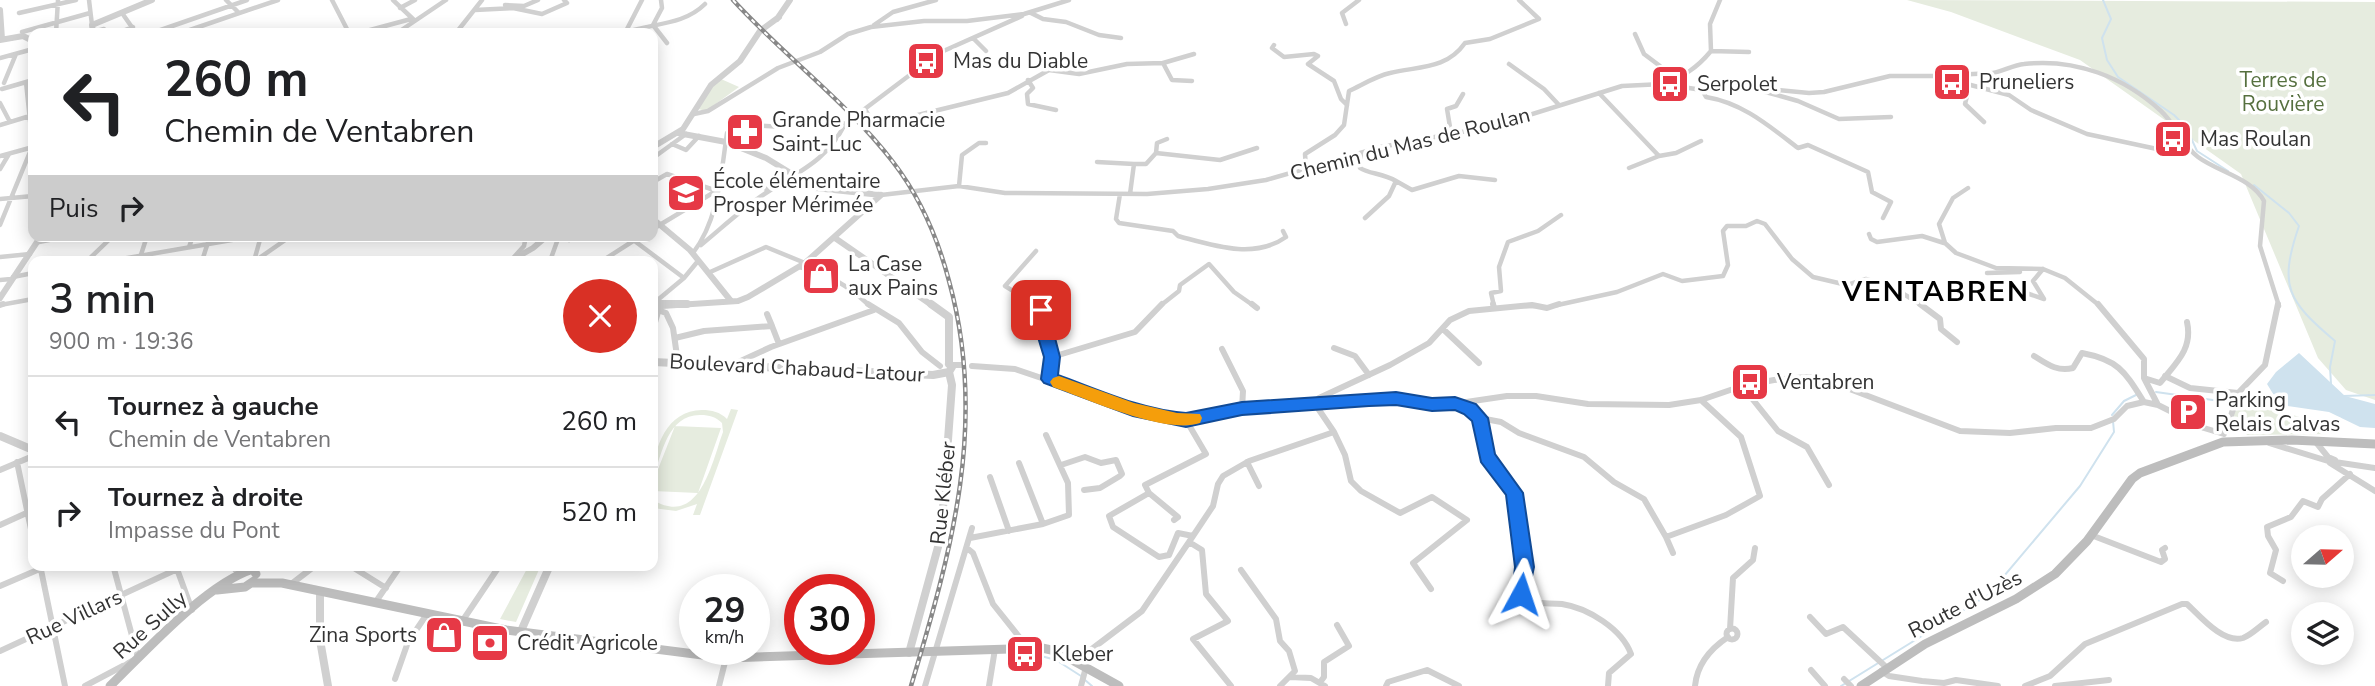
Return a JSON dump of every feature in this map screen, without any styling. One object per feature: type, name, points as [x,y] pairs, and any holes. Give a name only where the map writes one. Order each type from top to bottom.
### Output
[{"type":"main road","name":"Route d'Uzès","points":[[1861,686],[1883,668],[1947,632],[2016,601],[2053,576],[2073,558],[2140,473],[2224,438],[2375,444]]},
{"type":"main road","name":"Rue Sully","points":[[110,686],[214,591],[243,574],[462,621],[679,652]]},
{"type":"main road","points":[[931,652],[1028,648],[1056,651],[1119,686]]},
{"type":"main road","name":"Rue Sully","points":[[770,657],[931,652]]},
{"type":"street","points":[[19,13],[76,0]]},
{"type":"street","points":[[90,0],[91,28]]},
{"type":"street","points":[[94,28],[122,12],[152,0]]},
{"type":"street","points":[[226,0],[239,13]]},
{"type":"street","points":[[166,28],[247,0]]},
{"type":"street","points":[[196,28],[278,0]]},
{"type":"street","points":[[332,0],[348,28]]},
{"type":"street","points":[[393,0],[413,19]]},
{"type":"street","points":[[400,8],[415,0]]},
{"type":"street","points":[[403,28],[446,0]]},
{"type":"street","points":[[460,28],[482,0]]},
{"type":"street","points":[[476,9],[512,4],[521,7],[538,0]]},
{"type":"street","points":[[476,9],[513,8],[542,14],[567,3],[564,0]]},
{"type":"street","points":[[627,28],[642,0]]},
{"type":"street","points":[[653,25],[662,9],[661,0]]},
{"type":"street","points":[[658,145],[678,133],[694,114],[711,85],[740,61],[757,38],[771,27],[790,0]]},
{"type":"street","points":[[694,114],[708,111],[778,68],[820,52],[848,34],[871,26],[893,12],[936,0]]},
{"type":"street","points":[[871,26],[967,21],[1024,14],[1069,0]]},
{"type":"street","points":[[1346,24],[1342,13],[1359,0]]},
{"type":"street","points":[[1306,169],[1305,154],[1342,130],[1347,121],[1349,91],[1380,76],[1424,69],[1458,53],[1465,43],[1490,39],[1539,19],[1519,0]]},
{"type":"street","points":[[1711,51],[1708,34],[1715,6],[1720,0]]},
{"type":"street","points":[[56,28],[58,2]]},
{"type":"street","points":[[642,28],[697,12],[705,4]]},
{"type":"street","points":[[0,10],[1,40],[23,36],[28,38]]},
{"type":"street","points":[[122,12],[133,27]]},
{"type":"street","points":[[36,28],[90,13]]},
{"type":"street","points":[[1031,13],[1043,19],[1066,22],[1099,35],[1121,38]]},
{"type":"street","points":[[693,253],[769,191],[796,177],[826,153],[845,124],[939,53],[993,31],[1024,14]]},
{"type":"street","points":[[378,28],[413,19]]},
{"type":"street","points":[[22,32],[28,30]]},
{"type":"street","points":[[658,31],[667,43]]},
{"type":"street","points":[[1635,34],[1644,54],[1660,66],[1663,84],[1692,73],[1711,51]]},
{"type":"street","points":[[973,38],[986,51]]},
{"type":"street","points":[[1274,45],[1272,48],[1284,57],[1314,54],[1318,56],[1308,64],[1334,81],[1347,106]]},
{"type":"street","points":[[0,58],[28,50]]},
{"type":"street","points":[[1711,51],[1749,52]]},
{"type":"street","points":[[2,88],[16,54]]},
{"type":"street","points":[[865,109],[874,125],[877,125],[1007,93],[1049,70],[1079,74],[1127,64],[1163,63],[1194,54]]},
{"type":"street","points":[[1163,63],[1172,80],[1192,81]]},
{"type":"street","points":[[1984,122],[1965,104],[1967,96],[1955,82],[1968,73],[1992,73],[2030,63],[2080,65],[2123,85],[2152,103],[2202,160],[2257,191],[2264,201],[2260,246],[2279,307],[2265,365],[2238,393],[2224,438],[2140,397],[2122,367],[2112,360],[2082,353],[2073,368],[2064,370],[2034,356]]},
{"type":"street","points":[[1509,64],[1544,89],[1559,105]]},
{"type":"street","name":"Chemin du Mas de Roulan","points":[[881,195],[959,186],[1005,193],[1071,191],[1130,194],[1208,190],[1266,180],[1361,155],[1381,147],[1494,126],[1622,86],[1663,84],[1702,90],[1756,88],[1824,92],[1890,76],[1936,76],[2009,95],[2031,110],[2087,134],[2128,145],[2172,151],[2185,143]]},
{"type":"street","points":[[1028,80],[1033,88],[1027,94],[1028,104],[1056,110]]},
{"type":"street","points":[[2,88],[26,82],[28,93]]},
{"type":"street","points":[[1756,88],[1810,105],[1839,119],[1891,117]]},
{"type":"street","points":[[1702,90],[1706,97],[1728,100],[1740,107],[1798,148],[1808,145],[1868,172],[1872,192],[1891,202],[1883,218]]},
{"type":"street","points":[[1599,93],[1659,156]]},
{"type":"street","points":[[1451,134],[1447,109],[1456,106],[1464,94]]},
{"type":"street","points":[[0,103],[10,122]]},
{"type":"street","points":[[0,125],[28,116]]},
{"type":"street","points":[[701,245],[724,167],[727,133],[751,125],[784,127],[833,119],[845,124]]},
{"type":"street","points":[[678,133],[726,142],[766,158],[816,188],[881,195]]},
{"type":"street","points":[[658,154],[686,134]]},
{"type":"street","points":[[672,144],[686,150],[699,136]]},
{"type":"street","points":[[1097,162],[1146,164],[1152,161],[1157,143],[1167,138]]},
{"type":"street","points":[[1629,168],[1659,156],[1676,153],[1701,141]]},
{"type":"street","points":[[959,186],[964,152],[979,143],[986,143]]},
{"type":"street","points":[[0,156],[28,148]]},
{"type":"street","points":[[1156,153],[1220,160],[1257,148]]},
{"type":"street","points":[[0,169],[10,153]]},
{"type":"street","points":[[1361,155],[1360,168],[1363,171],[1383,173],[1412,190],[1459,176],[1495,180]]},
{"type":"street","points":[[0,225],[28,159]]},
{"type":"street","points":[[1130,194],[1134,163]]},
{"type":"street","points":[[658,179],[667,174],[717,191]]},
{"type":"street","points":[[747,176],[769,191]]},
{"type":"street","points":[[1365,218],[1389,196],[1396,181]]},
{"type":"street","points":[[1945,243],[1939,224],[1951,198],[1958,191],[1968,188]]},
{"type":"street","points":[[658,226],[717,191]]},
{"type":"street","points":[[1120,194],[1116,219],[1119,223],[1173,231],[1178,236],[1213,247],[1232,250],[1275,245],[1286,237],[1283,231]]},
{"type":"street","points":[[658,306],[731,301],[748,297],[802,265],[881,195]]},
{"type":"street","points":[[0,200],[28,197]]},
{"type":"street","points":[[1494,307],[1492,293],[1501,291],[1499,267],[1508,242],[1538,231],[1561,215]]},
{"type":"street","points":[[1315,404],[1319,398],[1369,375],[1429,342],[1460,314],[1494,307],[1532,305],[1548,308],[1573,300],[1617,292],[1663,274],[1682,281],[1723,276],[1728,265],[1723,231],[1727,226],[1746,226],[1757,221],[1765,224],[1792,259],[1814,277],[1846,285],[1866,279],[1894,288],[1935,314],[1940,319],[1941,329],[1957,342]]},
{"type":"street","points":[[658,223],[693,253],[731,301]]},
{"type":"street","points":[[1869,234],[1871,239],[1877,242],[1922,236],[1945,243],[1956,253],[1976,262],[1996,268],[2033,270]]},
{"type":"street","name":"Rue Kléber","points":[[835,238],[949,317],[951,326],[946,368],[953,385],[944,522],[909,653]]},
{"type":"street","points":[[0,257],[30,254],[38,242]]},
{"type":"street","points":[[93,256],[108,242]]},
{"type":"street","points":[[189,247],[191,242]]},
{"type":"street","points":[[149,256],[219,242]]},
{"type":"street","points":[[261,256],[282,242]]},
{"type":"street","points":[[515,256],[525,242]]},
{"type":"street","points":[[517,256],[538,242]]},
{"type":"street","points":[[610,256],[632,242]]},
{"type":"street","points":[[635,242],[654,256]]},
{"type":"street","points":[[203,256],[207,244]]},
{"type":"street","points":[[708,273],[766,247],[837,279],[874,310],[899,323],[922,352],[946,368],[963,365]]},
{"type":"street","points":[[1036,251],[1005,286],[1041,310],[1051,323],[1052,330],[1046,337],[1052,357],[1049,379]]},
{"type":"street","points":[[0,298],[28,257]]},
{"type":"street","points":[[658,259],[684,278]]},
{"type":"street","points":[[658,305],[698,261]]},
{"type":"street","points":[[1052,357],[1135,332],[1151,313],[1179,290],[1180,285],[1209,264],[1234,292],[1257,308]]},
{"type":"street","points":[[2020,291],[2044,299],[2033,282],[2043,269]]},
{"type":"street","points":[[1987,273],[2043,269],[2080,288],[2110,316],[2144,359],[2144,378],[2158,405]]},
{"type":"street","points":[[0,280],[28,274]]},
{"type":"street","points":[[0,305],[28,300]]},
{"type":"street","points":[[658,307],[666,313],[675,338],[678,363]]},
{"type":"street","points":[[732,365],[779,344],[874,310]]},
{"type":"street","points":[[768,314],[779,344]]},
{"type":"street","points":[[2144,378],[2160,383],[2187,352],[2190,332],[2187,322]]},
{"type":"street","points":[[675,338],[704,331],[772,326]]},
{"type":"street","points":[[1443,329],[1479,363]]},
{"type":"street","points":[[1334,348],[1355,356],[1369,375]]},
{"type":"street","points":[[1222,349],[1242,391],[1242,409]]},
{"type":"street","name":"Boulevard Chabaud-Latour","points":[[658,362],[933,375],[946,368]]},
{"type":"street","points":[[972,366],[1015,369],[1133,409],[1186,420],[1242,409],[1396,398],[1432,404],[1455,404],[1507,396],[1536,396],[1588,404],[1640,402],[1669,405],[1701,400],[1742,386],[1791,378],[1826,380],[1960,431],[2010,433],[2056,428],[2091,428],[2112,420],[2140,397]]},
{"type":"street","points":[[2165,376],[2175,385],[2185,388],[2238,393]]},
{"type":"street","points":[[1742,386],[1778,430],[1807,447],[1829,485]]},
{"type":"street","points":[[1666,537],[1717,521],[1725,513],[1760,496],[1741,437],[1701,400]]},
{"type":"street","points":[[1315,404],[1334,432],[1345,455],[1351,481],[1361,491],[1400,513],[1427,499],[1436,498],[1467,520],[1464,527],[1446,537],[1413,563],[1431,589]]},
{"type":"street","points":[[1455,404],[1470,409],[1480,418],[1501,422],[1519,433],[1584,457],[1614,482],[1644,499],[1673,553]]},
{"type":"street","points":[[1480,418],[1487,457],[1515,493],[1524,567],[1521,594],[1533,604],[1565,604],[1595,617],[1627,640],[1631,654],[1609,673],[1608,686]]},
{"type":"street","points":[[1174,520],[1178,517],[1149,493],[1145,485],[1206,454],[1186,420]]},
{"type":"street","points":[[1076,661],[1142,611],[1213,506],[1218,484],[1223,476],[1247,462],[1334,432]]},
{"type":"street","points":[[970,538],[1043,524],[1069,516],[1068,482],[1046,435]]},
{"type":"street","points":[[0,436],[28,448]]},
{"type":"street","points":[[2259,440],[2328,461],[2375,468]]},
{"type":"street","points":[[2302,441],[2300,448],[2306,454]]},
{"type":"street","points":[[2315,441],[2321,450],[2341,463]]},
{"type":"street","points":[[2315,457],[2319,456],[2321,450]]},
{"type":"street","points":[[1061,465],[1084,457],[1101,463],[1116,460],[1122,474],[1120,476],[1100,488],[1084,489]]},
{"type":"street","points":[[0,470],[28,458]]},
{"type":"street","points":[[2328,461],[2375,491]]},
{"type":"street","points":[[17,462],[28,504]]},
{"type":"street","points":[[1247,462],[1259,486]]},
{"type":"street","points":[[1019,463],[1043,524]]},
{"type":"street","points":[[2283,581],[2270,573],[2276,550],[2268,536],[2267,527],[2291,517],[2303,501],[2318,507],[2322,499],[2350,474]]},
{"type":"street","points":[[990,477],[1009,531]]},
{"type":"street","points":[[1149,493],[1109,516],[1113,527],[1159,557],[1169,555],[1178,533],[1191,539],[1202,550],[1206,594],[1228,621],[1193,639],[1231,686]]},
{"type":"street","points":[[0,525],[28,513]]},
{"type":"street","points":[[925,686],[931,652],[972,528]]},
{"type":"street","points":[[2091,535],[2161,562],[2165,559],[2162,551],[2165,548]]},
{"type":"street","points":[[967,548],[973,553],[993,604],[1028,648]]},
{"type":"street","points":[[1695,686],[1698,669],[1717,644],[1728,637],[1726,632],[1730,629],[1733,578],[1753,560],[1755,548]]},
{"type":"street","points":[[1241,570],[1280,626],[1280,641],[1289,651],[1295,671],[1280,686]]},
{"type":"street","points":[[0,586],[32,571]]},
{"type":"street","points":[[41,571],[65,686]]},
{"type":"street","points":[[85,686],[138,658],[115,571]]},
{"type":"street","name":"Rue Villars","points":[[0,651],[173,571]]},
{"type":"street","points":[[178,571],[192,610]]},
{"type":"street","points":[[286,584],[307,571]]},
{"type":"street","points":[[359,571],[386,588]]},
{"type":"street","points":[[375,603],[397,571]]},
{"type":"street","points":[[462,621],[496,571]]},
{"type":"street","points":[[521,631],[547,571]]},
{"type":"street","points":[[320,591],[320,640],[328,686]]},
{"type":"street","points":[[2025,686],[2050,676],[2085,644],[2182,604],[2187,604],[2226,636],[2235,640],[2266,622]]},
{"type":"street","points":[[395,679],[408,642],[427,614]]},
{"type":"street","points":[[1810,617],[1826,634],[1843,627],[1877,657],[1889,676],[1944,683],[1956,680],[1998,686]]},
{"type":"street","points":[[1290,677],[1323,684],[1324,662],[1349,646],[1337,625]]},
{"type":"street","points":[[989,686],[995,649]]},
{"type":"street","points":[[719,686],[724,665]]},
{"type":"street","points":[[1081,686],[1086,667]]},
{"type":"street","points":[[1386,686],[1388,682],[1427,670],[1459,686]]},
{"type":"street","points":[[1811,670],[1825,686]]},
{"type":"street","points":[[1844,679],[1851,686]]},
{"type":"street","points":[[2055,686],[2109,680]]},
{"type":"green space","name":"Terres de Rouvière","points":[[1907,0],[2375,2],[2375,400],[2346,390],[2318,358],[2241,174],[2080,60],[1951,12]]},
{"type":"green space","points":[[721,79],[739,87],[706,111],[698,109],[710,88]]},
{"type":"green space","points":[[2236,404],[2286,413],[2334,431],[2333,434],[2247,435],[2231,417]]},
{"type":"green space","points":[[731,409],[738,410],[700,515],[693,515],[697,504],[676,511],[658,509],[658,502],[669,506],[682,505],[693,499],[702,488],[723,432],[722,423],[717,419],[701,415],[690,416],[674,428],[658,462],[658,447],[664,433],[680,416],[690,412],[709,410],[727,419]]},
{"type":"green space","points":[[675,426],[721,428],[698,493],[658,491],[658,469]]},
{"type":"green space","points":[[526,571],[538,571],[516,622],[500,619]]},
{"type":"water","points":[[2299,353],[2345,396],[2375,404],[2375,428],[2360,427],[2329,412],[2280,405],[2267,384],[2276,372]]},
{"type":"waterway","points":[[2103,0],[2111,19],[2102,38],[2107,60],[2118,77],[2174,115],[2186,127],[2197,151],[2228,171]]},
{"type":"waterway","points":[[2254,185],[2289,213],[2299,226],[2289,264],[2289,279],[2297,303],[2335,341],[2330,367],[2331,384]]},
{"type":"waterway","points":[[2156,392],[2234,403]]},
{"type":"waterway","points":[[2112,415],[2124,401],[2136,395]]},
{"type":"waterway","points":[[2343,396],[2375,395]]},
{"type":"waterway","points":[[2239,403],[2274,396]]},
{"type":"waterway","points":[[1841,686],[1988,595],[2080,486],[2114,432],[2113,421]]},
{"type":"waterway","points":[[1041,656],[1056,660],[1081,676]]},
{"type":"waterway","points":[[1085,680],[1092,686]]},
{"type":"railway","points":[[733,0],[856,119],[893,162],[912,189],[927,219],[949,281],[960,333],[965,385],[965,435],[951,535],[940,585],[911,686]]},
{"type":"slow traffic","points":[[1059,382],[1133,409],[1177,419],[1194,418]]},
{"type":"place","name":"Mas du Diable","points":[[926,61]]},
{"type":"place","name":"Pruneliers","points":[[1952,82]]},
{"type":"place","name":"Serpolet","points":[[1670,84]]},
{"type":"place","name":"Grande Pharmacie Saint-Luc","points":[[745,132]]},
{"type":"place","name":"Mas Roulan","points":[[2173,139]]},
{"type":"place","name":"École élémentaire Prosper Mérimée","points":[[686,193]]},
{"type":"place","name":"La Case aux Pains","points":[[821,276]]},
{"type":"place","name":"Ventabren","points":[[1750,382]]},
{"type":"place","name":"Parking Relais Calvas","points":[[2188,412]]},
{"type":"place","name":"Zina Sports","points":[[444,635]]},
{"type":"place","name":"Crédit Agricole","points":[[490,643]]},
{"type":"place","name":"Kleber","points":[[1025,654]]},
{"type":"district","name":"VENTABREN","points":[[1936,292]]},
{"type":"route","points":[[1041,310],[1051,323],[1052,330],[1046,337],[1052,357],[1049,379],[1133,409],[1186,420],[1232,410],[1396,398],[1432,404],[1455,404],[1470,409],[1480,418],[1487,457],[1515,493],[1524,567],[1521,594]]}]
